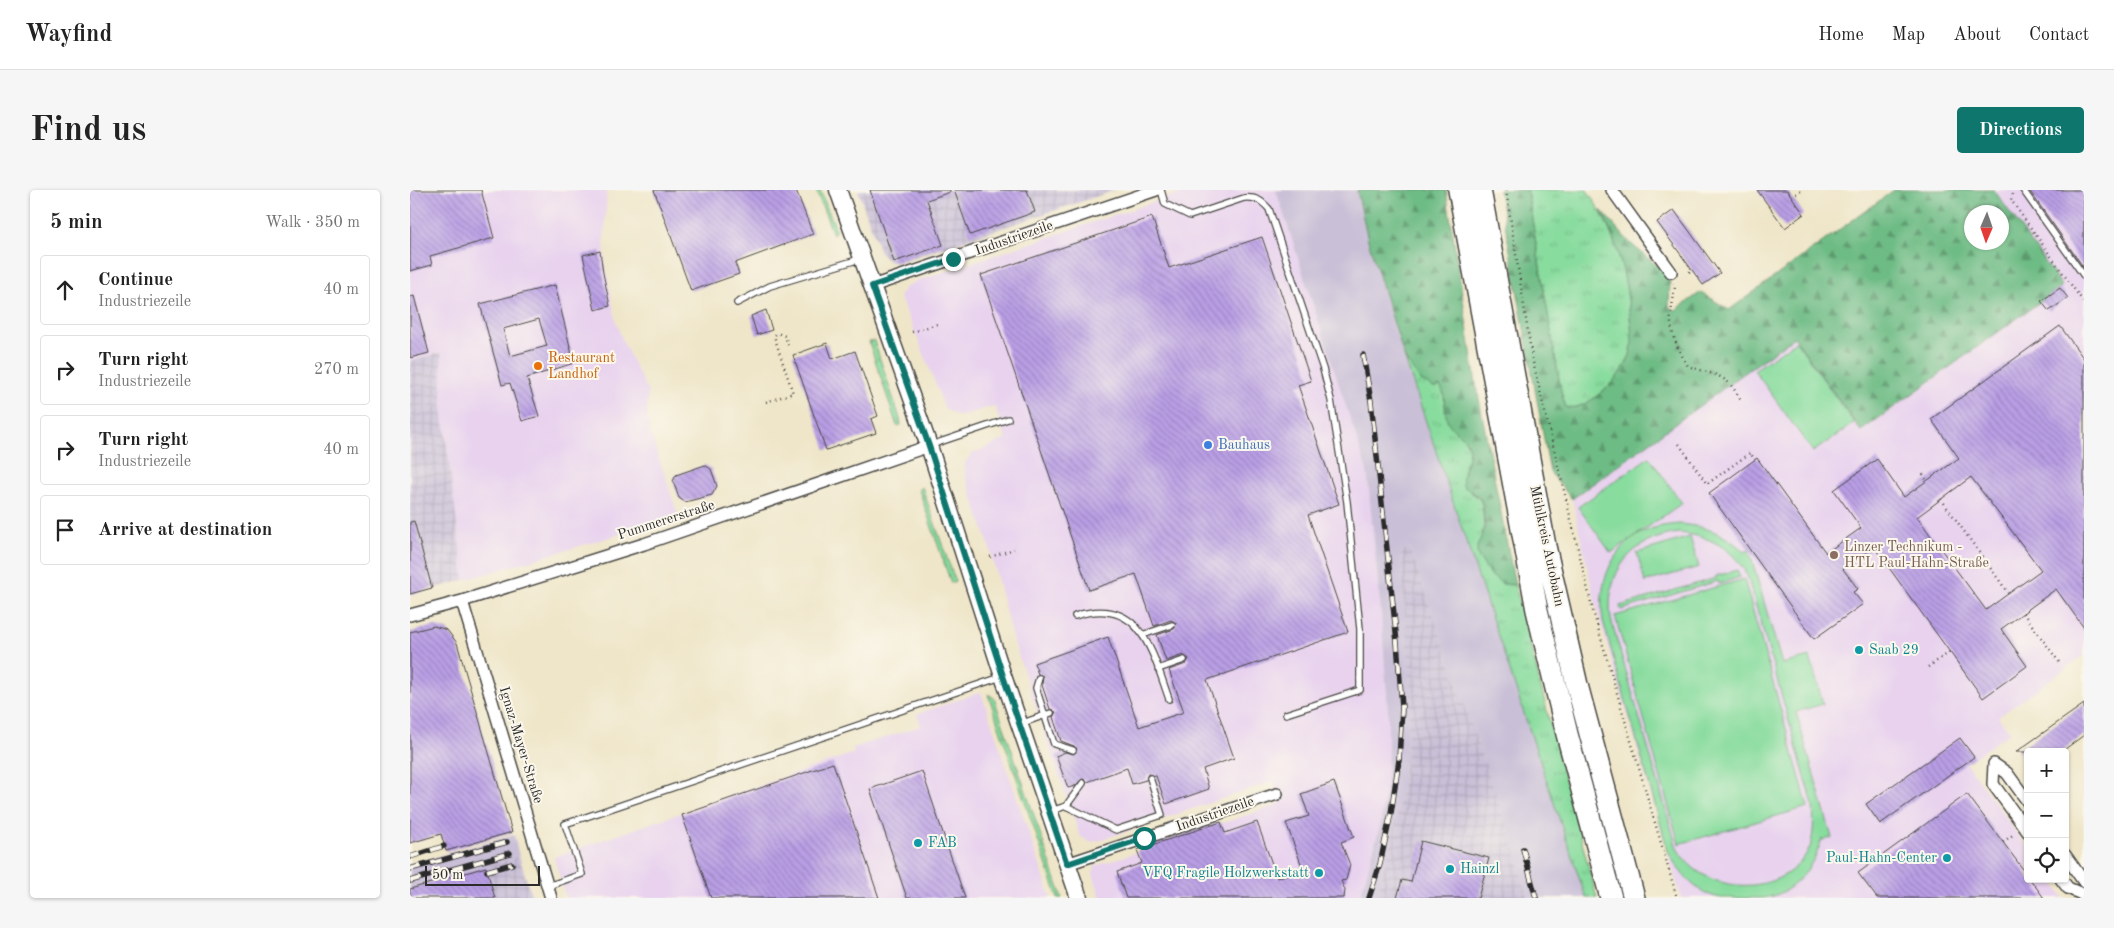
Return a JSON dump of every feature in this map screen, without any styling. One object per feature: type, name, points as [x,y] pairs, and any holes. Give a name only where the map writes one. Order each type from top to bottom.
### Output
[{"type":"highway","name":"Mühlkreis Autobahn","points":[[1459,190],[1503,437],[1537,610],[1567,734],[1611,898]]},
{"type":"highway","name":"Mühlkreis Autobahn","points":[[1480,190],[1545,546],[1577,685],[1634,898]]},
{"type":"main road","points":[[838,190],[929,446],[1003,676],[1079,898]]},
{"type":"street","name":"Industriezeile","points":[[872,286],[1156,190]]},
{"type":"street","points":[[1612,190],[1671,272]]},
{"type":"street","name":"Pummererstraße","points":[[410,615],[462,601],[667,536],[929,446]]},
{"type":"street","name":"Ignaz-Mayer-Straße","points":[[462,601],[551,898]]},
{"type":"street","points":[[2024,796],[2007,773],[1994,764],[1993,784],[2024,827]]},
{"type":"street","name":"Industriezeile","points":[[1067,864],[1277,794]]},
{"type":"street","points":[[2069,861],[2084,882]]},
{"type":"street","points":[[2064,883],[2068,888],[2084,895]]},
{"type":"lane","points":[[1161,190],[1165,204],[1190,216],[1252,197],[1260,200],[1269,209],[1324,369],[1331,400],[1347,502],[1360,629],[1360,690],[1286,714]]},
{"type":"lane","points":[[2023,190],[2084,276]]},
{"type":"lane","points":[[737,303],[770,286],[862,259]]},
{"type":"lane","points":[[929,446],[1008,419]]},
{"type":"lane","points":[[1075,616],[1102,610],[1116,612],[1129,620],[1149,646],[1169,700]]},
{"type":"lane","points":[[1142,635],[1172,625]]},
{"type":"lane","points":[[1158,669],[1184,660]]},
{"type":"lane","points":[[548,886],[582,874],[565,824],[1003,676]]},
{"type":"lane","points":[[1039,678],[1036,688],[1048,714],[1054,744],[1073,750]]},
{"type":"lane","points":[[1020,724],[1048,714]]},
{"type":"lane","points":[[1066,806],[1116,830],[1153,818],[1162,815],[1150,778]]},
{"type":"lane","points":[[1049,812],[1066,806],[1083,783]]},
{"type":"path","points":[[1506,190],[1532,358],[1593,611],[1677,898]]},
{"type":"path","points":[[1792,197],[1801,190]]},
{"type":"path","points":[[2014,190],[2011,200],[2082,295],[2084,303]]},
{"type":"path","points":[[1671,272],[1675,286],[1671,317],[1676,344],[1683,358],[1688,366],[1715,374],[1727,380],[1741,400]]},
{"type":"path","points":[[912,332],[937,324]]},
{"type":"path","points":[[766,402],[793,393],[774,336],[777,333],[786,336],[789,348]]},
{"type":"path","points":[[1679,444],[1706,484],[1750,453],[1755,460]]},
{"type":"path","points":[[1923,474],[1927,481]]},
{"type":"path","points":[[1941,500],[2009,594]]},
{"type":"path","points":[[990,557],[1014,550]]},
{"type":"path","points":[[2023,613],[2059,662]]},
{"type":"path","points":[[1928,667],[1950,652]]},
{"type":"shaded area","points":[[410,190],[607,190],[604,239],[605,263],[616,322],[624,344],[648,392],[647,412],[649,429],[678,515],[464,580],[442,407],[440,353],[410,361]]},
{"type":"shaded area","points":[[858,190],[1116,190],[897,263],[887,260],[880,252]]},
{"type":"shaded area","points":[[1190,190],[1276,190],[1367,471],[1381,612],[1388,709],[1388,742],[1387,782],[1380,826],[1360,898],[1101,898],[1093,874],[1095,866],[1280,804],[1274,781],[1098,841],[1089,842],[1080,836],[1011,634],[989,545],[965,475],[965,463],[972,454],[1006,439],[995,406],[959,416],[945,409],[899,296],[905,288],[914,282]]},
{"type":"shaded area","points":[[1276,190],[1357,190],[1368,240],[1396,333],[1586,898],[1528,898],[1516,852],[1410,548],[1401,552],[1410,690],[1408,735],[1402,787],[1392,838],[1376,898],[1360,898],[1380,826],[1387,782],[1388,742],[1388,709],[1381,612],[1367,471]]},
{"type":"shaded area","name":"Linzer Technikum - HTL Paul-Hahn-Straße","points":[[1994,190],[2084,190],[2084,655],[1998,717],[2010,732],[1966,763],[2024,843],[2024,883],[2053,883],[2064,898],[1681,898],[1597,610],[1572,499],[1795,336],[1862,431],[2062,286],[2009,211],[2009,205],[2005,205]]},
{"type":"shaded area","points":[[441,353],[442,407],[464,580],[410,595],[410,361]]},
{"type":"shaded area","points":[[1410,548],[1516,852],[1528,898],[1376,898],[1392,838],[1402,787],[1408,735],[1410,690],[1401,552]]},
{"type":"shaded area","points":[[981,692],[1051,898],[566,898],[554,857],[854,753],[853,748],[921,726],[917,714]]},
{"type":"shaded area","points":[[514,835],[519,856],[410,887],[410,864]]},
{"type":"shaded area","points":[[519,856],[532,898],[410,898],[410,887]]},
{"type":"green space","points":[[816,190],[820,190],[836,230],[833,234]]},
{"type":"green space","points":[[1357,190],[1446,190],[1476,384],[1515,585],[1503,584],[1490,575],[1477,554],[1477,547],[1485,527],[1483,504],[1479,497],[1463,486],[1463,474],[1469,453],[1468,444],[1449,424],[1444,395],[1440,386],[1434,388],[1421,381],[1405,359],[1368,240]]},
{"type":"green space","points":[[1499,190],[1527,190],[1561,391],[1566,408],[1577,407],[1586,403],[1603,391],[1622,370],[1631,350],[1629,303],[1624,276],[1617,249],[1601,210],[1630,243],[1670,279],[1669,307],[1676,310],[1701,292],[1729,310],[1894,190],[1994,190],[2005,205],[1964,205],[1964,250],[2009,250],[2009,211],[2062,286],[1861,431],[1794,337],[1572,499],[1550,472]]},
{"type":"green space","points":[[1527,190],[1587,190],[1605,220],[1622,267],[1632,332],[1630,355],[1623,369],[1608,386],[1591,400],[1577,407],[1566,408],[1561,391]]},
{"type":"green space","points":[[874,341],[901,425],[897,426],[869,342]]},
{"type":"green space","points":[[1796,341],[1854,423],[1813,452],[1754,370]]},
{"type":"green space","points":[[1405,359],[1421,381],[1440,386],[1444,393],[1446,413],[1454,430],[1464,438],[1469,448],[1468,458],[1464,466],[1470,492],[1479,499],[1483,511],[1483,531],[1477,547],[1503,584],[1515,585],[1597,898],[1586,898]]},
{"type":"green space","points":[[1649,457],[1682,503],[1611,553],[1578,507]]},
{"type":"green space","points":[[922,487],[955,581],[951,583],[919,490]]},
{"type":"green space","points":[[1679,524],[1706,529],[1722,535],[1744,552],[1749,550],[1782,664],[1810,657],[1823,704],[1796,712],[1832,838],[1823,840],[1822,838],[1814,858],[1802,877],[1793,885],[1774,896],[1763,898],[1721,898],[1712,896],[1689,881],[1672,859],[1668,851],[1603,621],[1602,593],[1609,567],[1616,556],[1625,545],[1648,530]],"holes":[[[1679,533],[1710,540],[1727,550],[1741,565],[1747,575],[1813,805],[1810,847],[1799,864],[1783,876],[1765,883],[1745,885],[1725,883],[1706,876],[1690,864],[1677,848],[1611,619],[1610,602],[1612,586],[1617,572],[1625,560],[1647,542],[1662,536]]]},
{"type":"green space","points":[[1690,537],[1699,567],[1645,582],[1637,553]]},
{"type":"green space","points":[[1737,570],[1740,577],[1719,584],[1718,581],[1621,610],[1620,606]]},
{"type":"green space","points":[[1744,579],[1808,807],[1679,844],[1615,616]]},
{"type":"green space","points":[[988,694],[994,698],[1062,898],[1058,898]]},
{"type":"building","points":[[410,190],[481,190],[494,238],[430,256],[432,265],[410,271]]},
{"type":"building","points":[[654,190],[796,190],[813,234],[735,263],[739,274],[691,291]]},
{"type":"building","points":[[870,190],[950,190],[950,192],[927,200],[943,245],[894,262]]},
{"type":"building","points":[[954,190],[1027,190],[1035,212],[970,235]]},
{"type":"building","points":[[1757,190],[1787,190],[1804,214],[1785,228]]},
{"type":"building","points":[[2029,190],[2084,190],[2084,268]]},
{"type":"building","points":[[1674,210],[1720,273],[1703,285],[1657,222]]},
{"type":"building","name":"Bauhaus","points":[[1152,217],[1169,268],[1262,237],[1311,381],[1298,385],[1339,504],[1308,515],[1348,632],[1207,680],[1234,758],[1203,769],[1209,789],[1166,804],[1156,776],[1148,774],[1146,780],[1132,784],[1127,768],[1087,782],[1082,779],[1075,786],[1068,788],[1056,756],[1065,752],[1074,754],[1077,749],[1061,741],[1053,717],[1056,712],[1050,709],[1042,685],[1043,676],[1038,674],[1034,663],[1108,637],[1139,727],[1184,712],[1169,670],[1186,664],[1189,659],[1183,655],[1166,661],[1157,635],[1174,629],[1176,623],[1171,620],[1154,626],[1136,574],[1089,590],[981,275]]},
{"type":"building","points":[[600,251],[610,306],[595,310],[583,255]]},
{"type":"building","points":[[555,285],[574,363],[527,378],[539,416],[522,421],[510,383],[502,385],[480,304]],"holes":[[[539,319],[547,346],[510,356],[503,329]]]},
{"type":"building","points":[[2060,288],[2068,298],[2049,311],[2041,301]]},
{"type":"building","points":[[414,296],[429,353],[410,358],[410,297]]},
{"type":"building","points":[[766,310],[772,330],[757,335],[751,316]]},
{"type":"building","points":[[2060,326],[2084,359],[2084,628],[2056,589],[2001,629],[2027,666],[1983,698],[1874,547],[1843,569],[1858,589],[1853,592],[1863,604],[1814,639],[1709,493],[1757,458],[1826,553],[1861,528],[1834,490],[1877,459],[1904,497],[1959,458],[1931,419]],"holes":[[[1971,477],[2041,570],[1986,610],[1917,517]]]},
{"type":"building","points":[[827,343],[832,359],[855,351],[878,416],[871,419],[876,433],[826,450],[793,355]]},
{"type":"building","points":[[705,465],[711,469],[717,486],[712,495],[685,502],[679,498],[673,481],[676,475]]},
{"type":"building","points":[[414,521],[432,588],[410,594],[410,522]]},
{"type":"building","points":[[434,626],[447,630],[457,643],[512,832],[446,851],[441,834],[410,843],[410,632]]},
{"type":"building","points":[[2084,704],[2084,735],[2066,748],[2024,748],[2024,752],[2016,752]]},
{"type":"building","points":[[1960,738],[1974,757],[1880,824],[1866,804]]},
{"type":"building","points":[[833,763],[879,898],[711,898],[682,815]]},
{"type":"building","name":"FAB","points":[[922,771],[965,898],[907,898],[870,789]]},
{"type":"building","points":[[1334,782],[1354,837],[1341,842],[1350,865],[1346,880],[1341,881],[1345,890],[1344,898],[1126,898],[1117,872],[1142,863],[1137,850],[1221,822],[1225,833],[1257,822],[1277,878],[1303,869],[1286,823],[1309,816],[1301,794]]},
{"type":"building","name":"Paul-Hahn-Center","points":[[1967,794],[2024,871],[2024,883],[2033,883],[2044,898],[1877,898],[1858,873]]},
{"type":"building","name":"Hainzl","points":[[1421,841],[1489,858],[1478,898],[1397,898],[1402,880],[1411,882]]},
{"type":"building","points":[[486,867],[495,898],[410,898],[410,889]]},
{"type":"railway","points":[[1363,355],[1371,401],[1397,642],[1402,707],[1399,760],[1391,813],[1380,864],[1369,898]]},
{"type":"railway","points":[[410,869],[507,842]]},
{"type":"railway","points":[[410,857],[444,846]]},
{"type":"railway","points":[[1523,849],[1536,898]]},
{"type":"railway","points":[[410,881],[510,853]]},
{"type":"railway","points":[[487,871],[512,864]]},
{"type":"place","name":"Restaurant Landhof","points":[[538,366]]},
{"type":"place","name":"Bauhaus","points":[[1208,445]]},
{"type":"place","name":"Linzer Technikum - HTL Paul-Hahn-Straße","points":[[1834,555]]},
{"type":"place","name":"Saab 29","points":[[1859,650]]},
{"type":"place","name":"FAB","points":[[918,843]]},
{"type":"place","name":"Paul-Hahn-Center","points":[[1947,858]]},
{"type":"place","name":"Hainzl","points":[[1450,869]]},
{"type":"place","name":"VFQ Fragile Holzwerkstatt","points":[[1319,873]]},
{"type":"route","points":[[953,259],[872,286],[929,446],[1003,676],[1067,864],[1144,838]]}]
